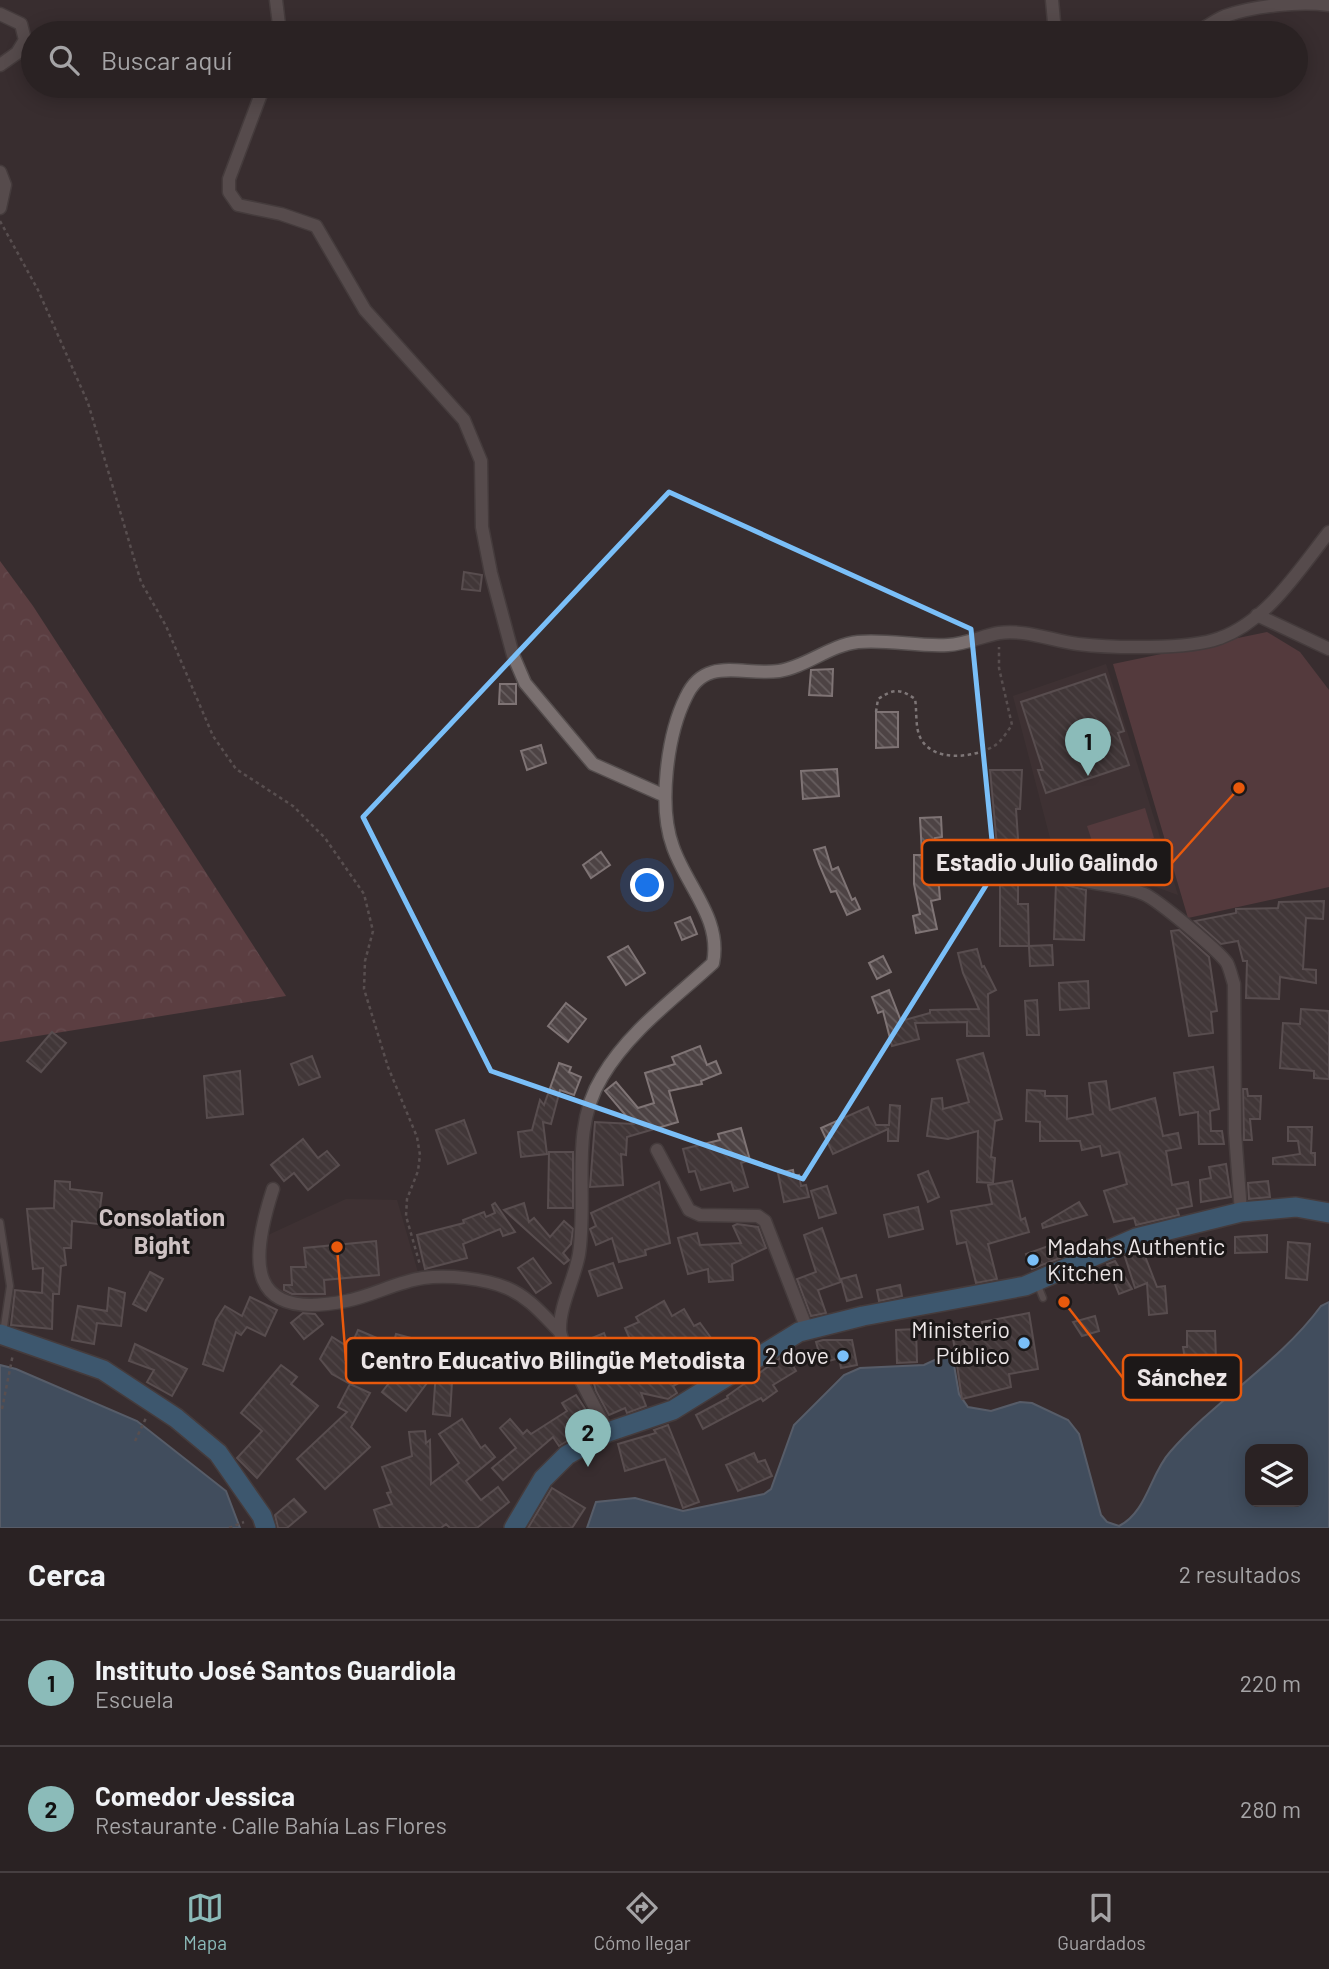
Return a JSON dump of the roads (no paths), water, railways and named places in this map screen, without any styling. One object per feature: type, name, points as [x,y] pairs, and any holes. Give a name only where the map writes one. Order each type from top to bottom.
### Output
[{"type":"main road","points":[[514,1528],[542,1479],[568,1455],[608,1432],[673,1410],[807,1329],[1031,1286],[1136,1238],[1241,1212],[1296,1207],[1329,1213]]},
{"type":"main road","points":[[6,1339],[103,1370],[176,1418],[218,1453],[262,1516],[266,1528]]},
{"type":"street","points":[[276,0],[279,21]]},
{"type":"street","points":[[1052,0],[1054,21]]},
{"type":"street","points":[[1216,21],[1251,10],[1329,5]]},
{"type":"street","points":[[0,14],[21,24]]},
{"type":"street","points":[[0,65],[17,53],[21,46]]},
{"type":"street","points":[[259,98],[229,179],[229,192],[238,205],[281,214],[316,226],[365,310],[464,419],[481,461],[482,527],[491,573],[513,655],[525,683],[593,764],[665,796]]},
{"type":"street","points":[[0,173],[5,185],[0,208]]},
{"type":"street","points":[[560,1332],[578,1256],[584,1208],[581,1137],[587,1112],[601,1078],[628,1040],[713,964],[715,931],[673,847],[665,816],[665,796],[685,698],[695,681],[709,671],[724,668],[764,673],[783,670],[825,651],[857,642],[947,645],[999,633],[1017,633],[1080,645],[1145,647],[1218,639],[1257,615],[1282,590],[1329,532]]},
{"type":"street","points":[[1257,615],[1329,649]]},
{"type":"street","points":[[1052,864],[1062,873],[1079,881],[1145,894],[1227,963],[1234,984],[1235,1132],[1241,1212]]},
{"type":"street","points":[[657,1150],[689,1210],[699,1215],[758,1216],[765,1221],[807,1329]]},
{"type":"street","points":[[273,1189],[258,1241],[259,1262],[268,1292],[279,1299],[312,1304],[347,1301],[391,1285],[424,1278],[478,1281],[507,1287],[527,1299],[560,1332],[608,1432]]},
{"type":"lane","points":[[0,1222],[10,1286],[6,1339]]},
{"type":"water","points":[[1329,1302],[1329,1528],[587,1528],[596,1502],[635,1498],[683,1511],[764,1494],[771,1489],[794,1425],[844,1375],[860,1368],[924,1365],[943,1356],[953,1359],[959,1394],[968,1407],[991,1411],[1020,1402],[1032,1403],[1068,1420],[1079,1434],[1101,1515],[1107,1522],[1119,1526],[1136,1512],[1170,1452],[1304,1326],[1321,1306]]},
{"type":"water","points":[[0,1365],[16,1369],[137,1421],[226,1491],[240,1528],[0,1528]]},
{"type":"place","name":"Instituto José Santos Guardiola","points":[[1088,776]]},
{"type":"place","name":"Estadio Julio Galindo","points":[[1239,788]]},
{"type":"place","name":"Centro Educativo Bilingüe Metodista","points":[[337,1247]]},
{"type":"place","name":"Madahs Authentic Kitchen","points":[[1033,1260]]},
{"type":"place","name":"Sánchez","points":[[1064,1302]]},
{"type":"place","name":"Ministerio Público","points":[[1024,1343]]},
{"type":"place","name":"2 dove","points":[[843,1356]]},
{"type":"place","name":"Comedor Jessica","points":[[588,1467]]},
{"type":"district","name":"Consolation Bight","points":[[162,1232]]}]
